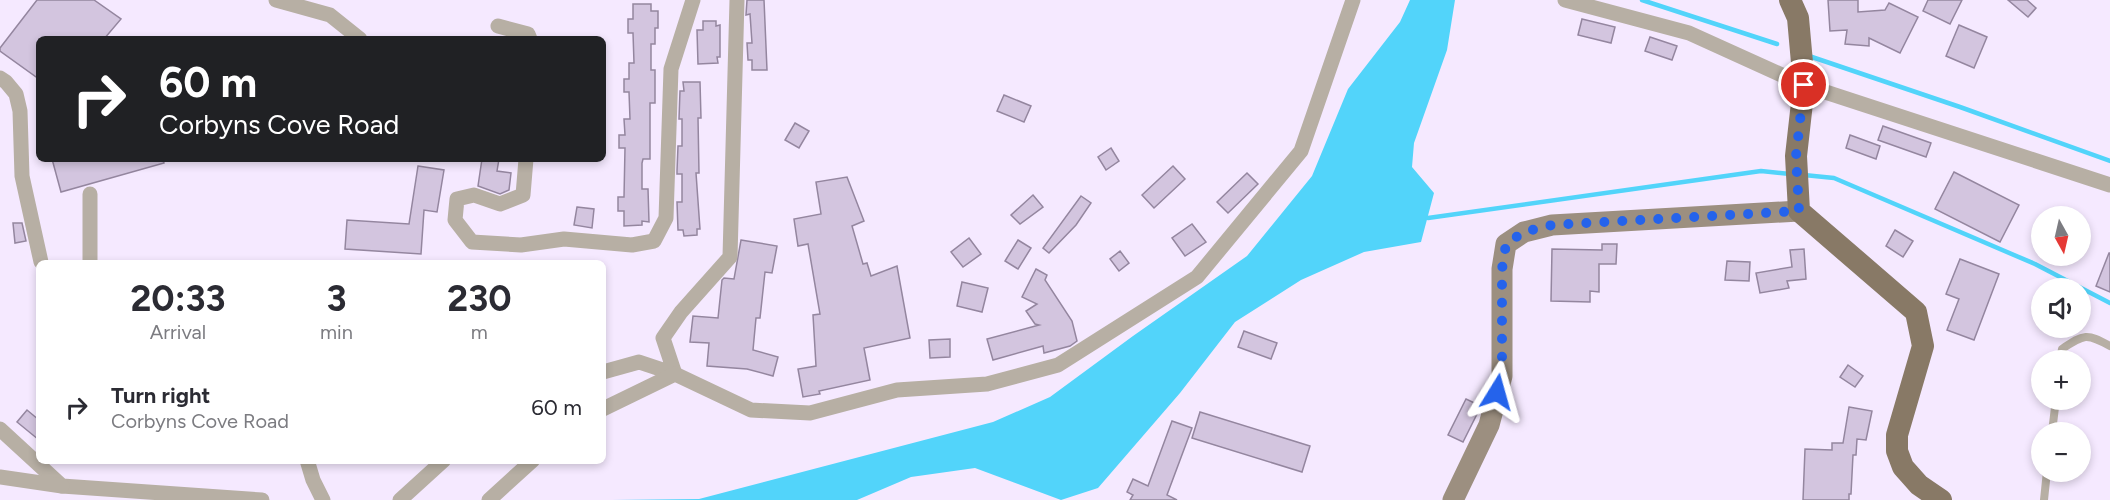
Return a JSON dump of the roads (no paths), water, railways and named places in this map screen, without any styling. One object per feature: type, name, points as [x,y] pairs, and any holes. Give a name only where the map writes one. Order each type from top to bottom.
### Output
[{"type":"main road","points":[[1790,0],[1798,18],[1804,85],[1796,156],[1799,211]]},
{"type":"main road","points":[[1453,500],[1489,425],[1502,376],[1502,269],[1506,244],[1524,232],[1552,225],[1799,211],[1916,312],[1923,346],[1897,435],[1897,451],[1903,467],[1919,485],[1941,500]]},
{"type":"street","points":[[276,0],[330,15],[356,36]]},
{"type":"street","points":[[526,162],[523,195],[500,204],[474,195],[457,199],[455,220],[472,242],[521,245],[564,239],[632,245],[654,241],[666,218],[671,69],[693,0]]},
{"type":"street","points":[[675,375],[663,338],[681,312],[730,257],[737,0]]},
{"type":"street","points":[[606,371],[639,362],[675,375],[751,410],[810,413],[897,390],[987,384],[1058,365],[1197,277],[1301,152],[1353,0]]},
{"type":"street","points":[[1565,0],[1689,33],[1804,85],[2110,185]]},
{"type":"street","points":[[498,26],[529,36]]},
{"type":"street","points":[[0,78],[15,94],[20,111],[22,176],[41,260]]},
{"type":"street","points":[[90,194],[90,260]]},
{"type":"street","points":[[606,408],[675,375]]},
{"type":"street","points":[[0,429],[36,462]]},
{"type":"street","points":[[38,464],[62,486]]},
{"type":"street","points":[[309,464],[313,480],[323,500]]},
{"type":"street","points":[[400,500],[440,464]]},
{"type":"street","points":[[489,500],[529,464]]},
{"type":"street","points":[[0,477],[62,486],[262,500]]},
{"type":"lane","points":[[2062,350],[2077,338],[2092,336],[2110,346]]},
{"type":"lane","points":[[2044,500],[2046,482]]},
{"type":"water","points":[[1410,0],[1455,0],[1447,50],[1414,143],[1412,167],[1434,193],[1421,242],[1364,252],[1301,280],[1235,322],[1180,393],[1098,488],[1061,500],[975,468],[911,477],[857,500],[612,500],[699,499],[993,422],[1050,397],[1247,256],[1312,176],[1348,89],[1400,22]]},
{"type":"waterway","points":[[1642,0],[1777,44]]},
{"type":"waterway","points":[[1809,56],[2110,161]]},
{"type":"waterway","points":[[1428,218],[1761,171],[1790,174]]},
{"type":"waterway","points":[[1804,175],[1834,178],[2035,264],[2110,303]]}]
